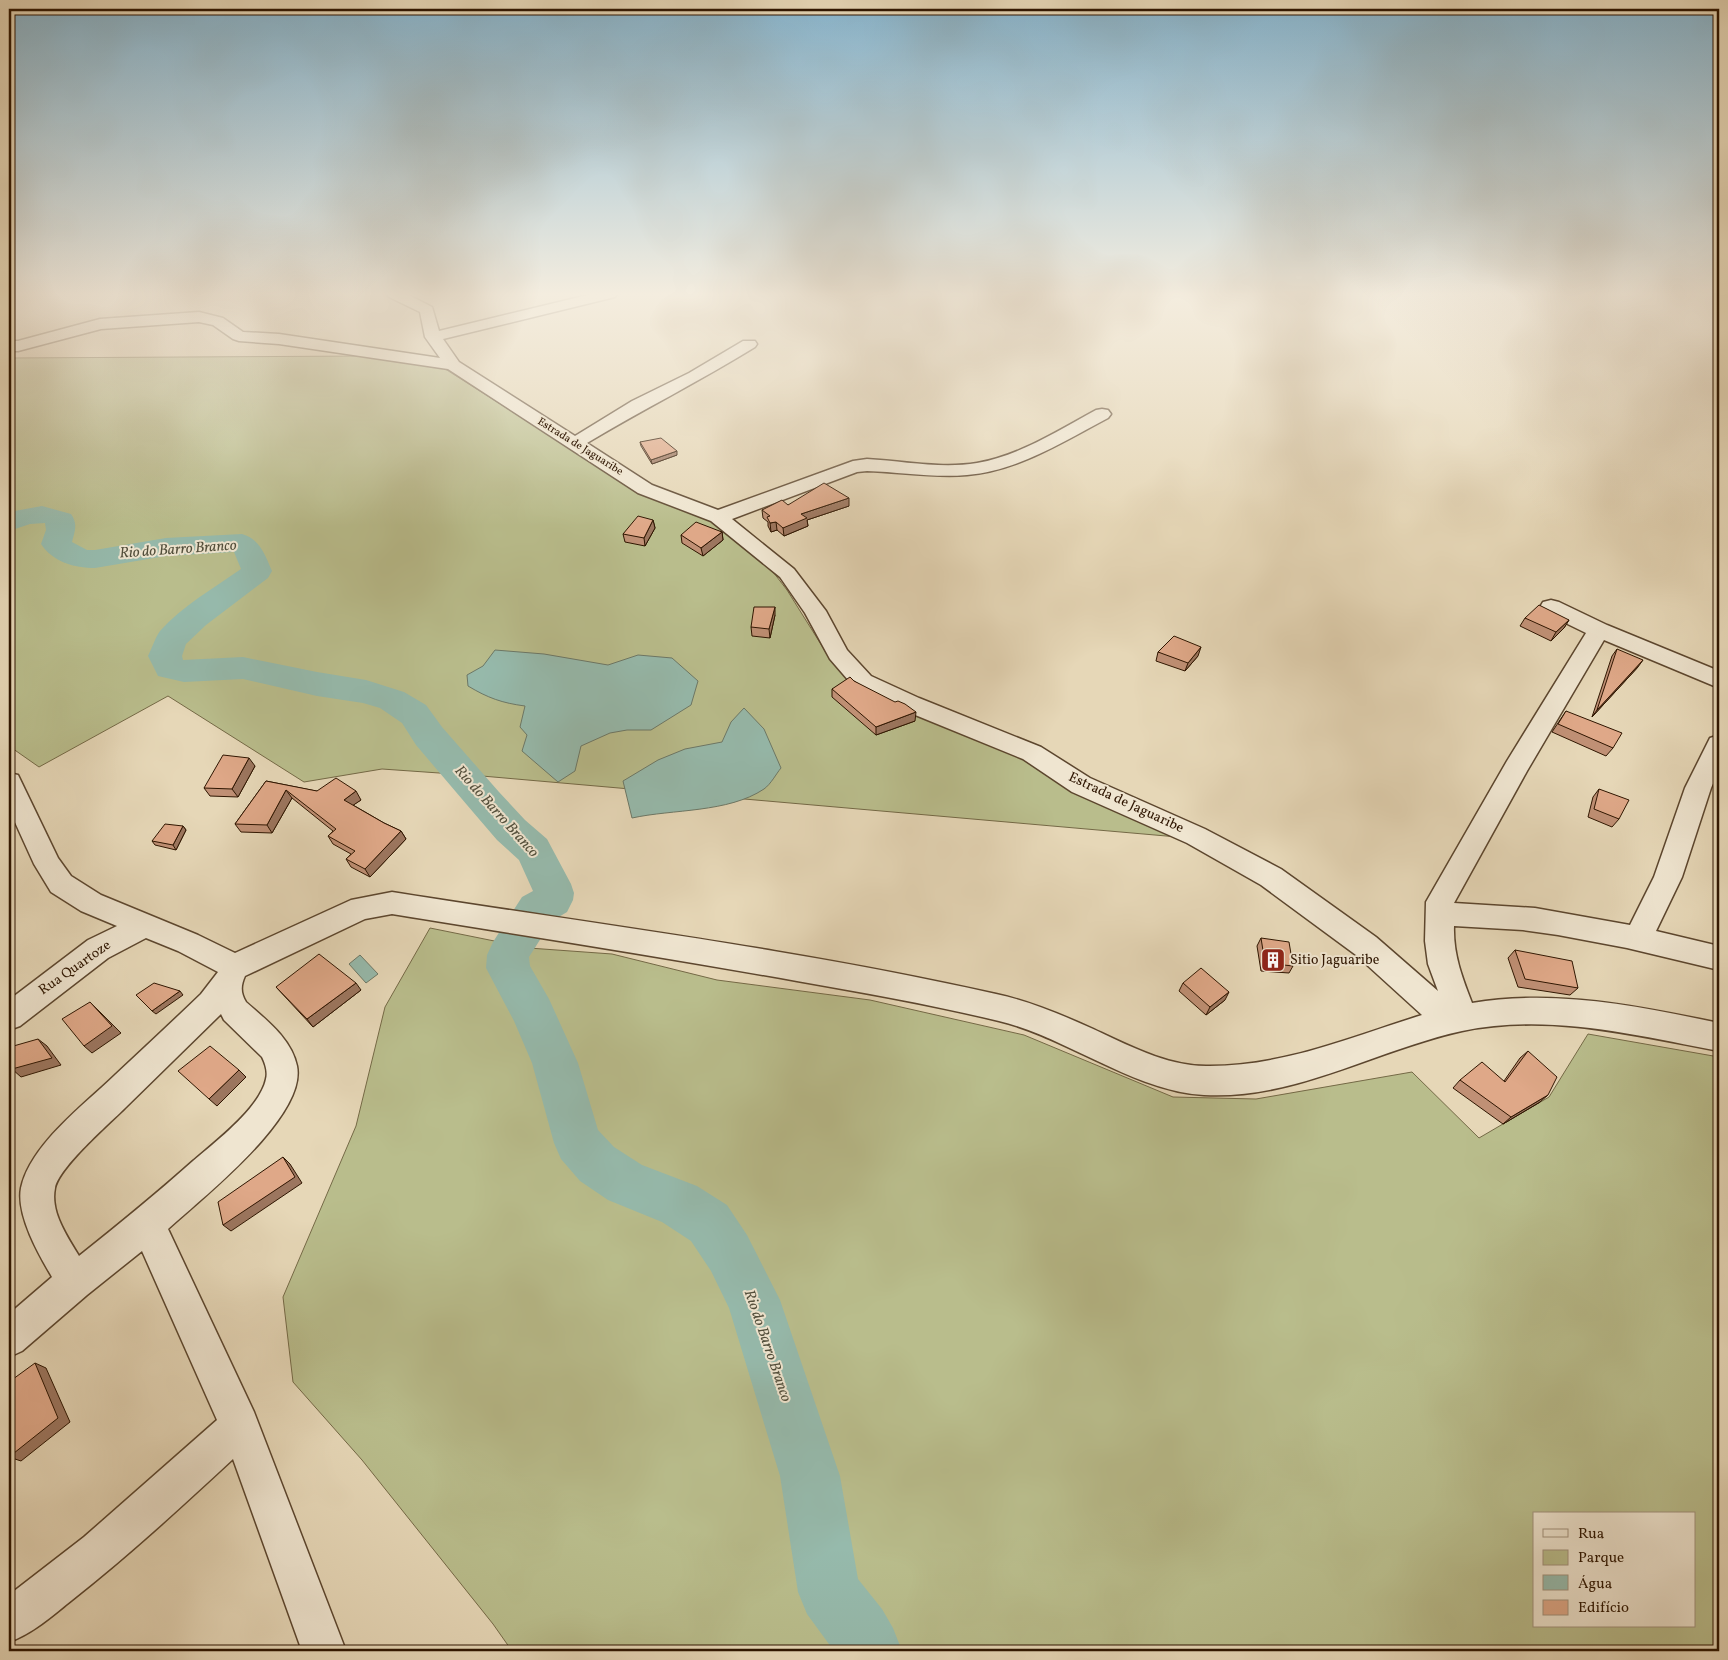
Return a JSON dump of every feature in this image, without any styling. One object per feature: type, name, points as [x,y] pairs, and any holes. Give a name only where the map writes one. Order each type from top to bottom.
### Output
[{"type":"street","name":"Estrada de Jaguaribe","points":[[464,371],[645,489],[718,517],[787,573],[815,611],[838,654],[863,682],[911,704],[1032,753],[1081,785],[1196,836],[1271,876],[1366,946],[1456,1019]]},
{"type":"street","points":[[575,443],[638,405],[704,371]]},
{"type":"street","points":[[718,517],[853,467],[867,465],[954,470],[978,468],[1033,450],[1102,414]]},
{"type":"street","points":[[1551,607],[1598,630],[1719,680]]},
{"type":"street","points":[[1456,1019],[1442,964],[1440,902],[1598,630]]},
{"type":"street","points":[[1639,938],[1668,877],[1698,788],[1719,744]]},
{"type":"street","points":[[9,782],[47,864],[62,884],[91,903],[188,943],[231,976]]},
{"type":"street","points":[[74,1282],[41,1221],[38,1190],[47,1168],[68,1142],[212,1003],[231,976],[361,908],[392,903],[751,960],[996,1007],[1042,1020],[1148,1069],[1199,1081],[1239,1080],[1280,1074],[1456,1019],[1501,1010],[1543,1011],[1643,1022],[1719,1037]]},
{"type":"street","points":[[1439,913],[1533,919],[1639,938],[1719,958]]},
{"type":"street","name":"Rua Quartoze","points":[[9,1017],[98,949],[145,925]]},
{"type":"street","points":[[9,1338],[74,1282],[148,1224],[248,1134],[269,1108],[282,1079],[281,1065],[274,1048],[235,1011],[228,998],[231,976]]},
{"type":"street","points":[[148,1224],[240,1426],[324,1651]]},
{"type":"street","points":[[9,1621],[48,1593],[128,1527],[240,1426]]},
{"type":"green space","points":[[9,371],[449,371],[612,475],[710,518],[760,555],[787,590],[827,654],[860,684],[1007,750],[1079,791],[1189,838],[482,776],[382,769],[304,782],[168,696],[39,767],[9,746]]},
{"type":"green space","points":[[430,928],[529,948],[612,954],[717,980],[870,1000],[1024,1035],[1173,1097],[1256,1099],[1412,1072],[1479,1138],[1549,1097],[1588,1034],[1719,1057],[1719,1651],[512,1651],[493,1624],[362,1460],[293,1382],[283,1297],[356,1126],[385,1007]]},
{"type":"water","points":[[495,650],[544,654],[608,665],[638,655],[672,658],[698,681],[691,705],[651,730],[627,730],[610,733],[581,746],[575,771],[558,782],[522,751],[527,735],[520,727],[525,706],[495,699],[468,686],[467,675],[483,666]]},
{"type":"water","points":[[744,708],[764,729],[781,768],[767,787],[750,797],[717,806],[632,818],[623,781],[658,760],[685,749],[722,742],[731,722]]},
{"type":"water","points":[[360,955],[378,974],[366,983],[349,964]]},
{"type":"building","points":[[661,438],[677,451],[651,460],[640,442]]},
{"type":"building","points":[[824,483],[849,498],[801,514],[807,518],[783,528],[776,522],[770,523],[767,517],[770,516],[762,510],[782,500],[788,505]]},
{"type":"building","points":[[638,516],[653,520],[644,538],[623,534]]},
{"type":"building","points":[[696,522],[722,532],[701,548],[681,535]]},
{"type":"building","points":[[1539,605],[1569,620],[1556,632],[1525,618]]},
{"type":"building","points":[[754,607],[775,607],[769,629],[751,627]]},
{"type":"building","points":[[1174,636],[1201,647],[1188,663],[1158,652]]},
{"type":"building","points":[[1617,649],[1643,660],[1597,710]]},
{"type":"building","points":[[850,677],[854,681],[895,702],[898,701],[905,704],[916,712],[876,727],[832,689]]},
{"type":"building","points":[[1566,711],[1622,733],[1613,748],[1558,724]]},
{"type":"building","points":[[223,755],[249,758],[232,789],[204,788]]},
{"type":"building","points":[[336,778],[356,791],[344,800],[401,831],[365,869],[346,859],[355,851],[328,836],[336,829],[286,790],[267,825],[235,824],[266,781],[317,791]]},
{"type":"building","points":[[1599,789],[1629,800],[1619,819],[1594,809]]},
{"type":"building","points":[[165,824],[183,826],[173,845],[152,841]]},
{"type":"building","points":[[1261,938],[1289,942],[1293,966],[1265,963]]},
{"type":"building","points":[[1515,950],[1572,961],[1578,988],[1525,979]]},
{"type":"building","points":[[319,954],[356,983],[307,1019],[276,987]]},
{"type":"building","points":[[1201,968],[1229,992],[1210,1007],[1183,983]]},
{"type":"building","points":[[154,983],[180,991],[152,1011],[136,995]]},
{"type":"building","points":[[90,1002],[112,1026],[84,1046],[62,1019]]},
{"type":"building","points":[[38,1039],[52,1058],[12,1069],[10,1047]]},
{"type":"building","points":[[210,1046],[239,1070],[209,1099],[178,1071]]},
{"type":"building","points":[[1528,1051],[1557,1077],[1548,1095],[1511,1117],[1460,1080],[1482,1062],[1505,1082]]},
{"type":"building","points":[[283,1157],[295,1177],[223,1225],[218,1202]]},
{"type":"building","points":[[35,1363],[58,1418],[9,1457],[9,1382]]},
{"type":"waterway","name":"Rio do Barro Branco","points":[[9,522],[22,517],[42,514],[55,517],[61,520],[61,530],[56,544],[65,552],[83,559],[95,559],[166,547],[242,543],[247,549],[257,571],[195,618],[172,639],[165,656],[170,668],[184,671],[243,668],[317,684],[366,692],[392,700],[414,714],[429,736],[486,802],[511,830],[533,850],[551,884],[554,893],[553,900],[537,909],[508,955],[508,968],[533,1013],[555,1063],[578,1143],[597,1164],[626,1183],[679,1204],[709,1223],[729,1253],[753,1300],[810,1476],[829,1592],[859,1632],[870,1651]]},
{"type":"place","name":"Sitio Jaguaribe","points":[[1273,960]]}]
